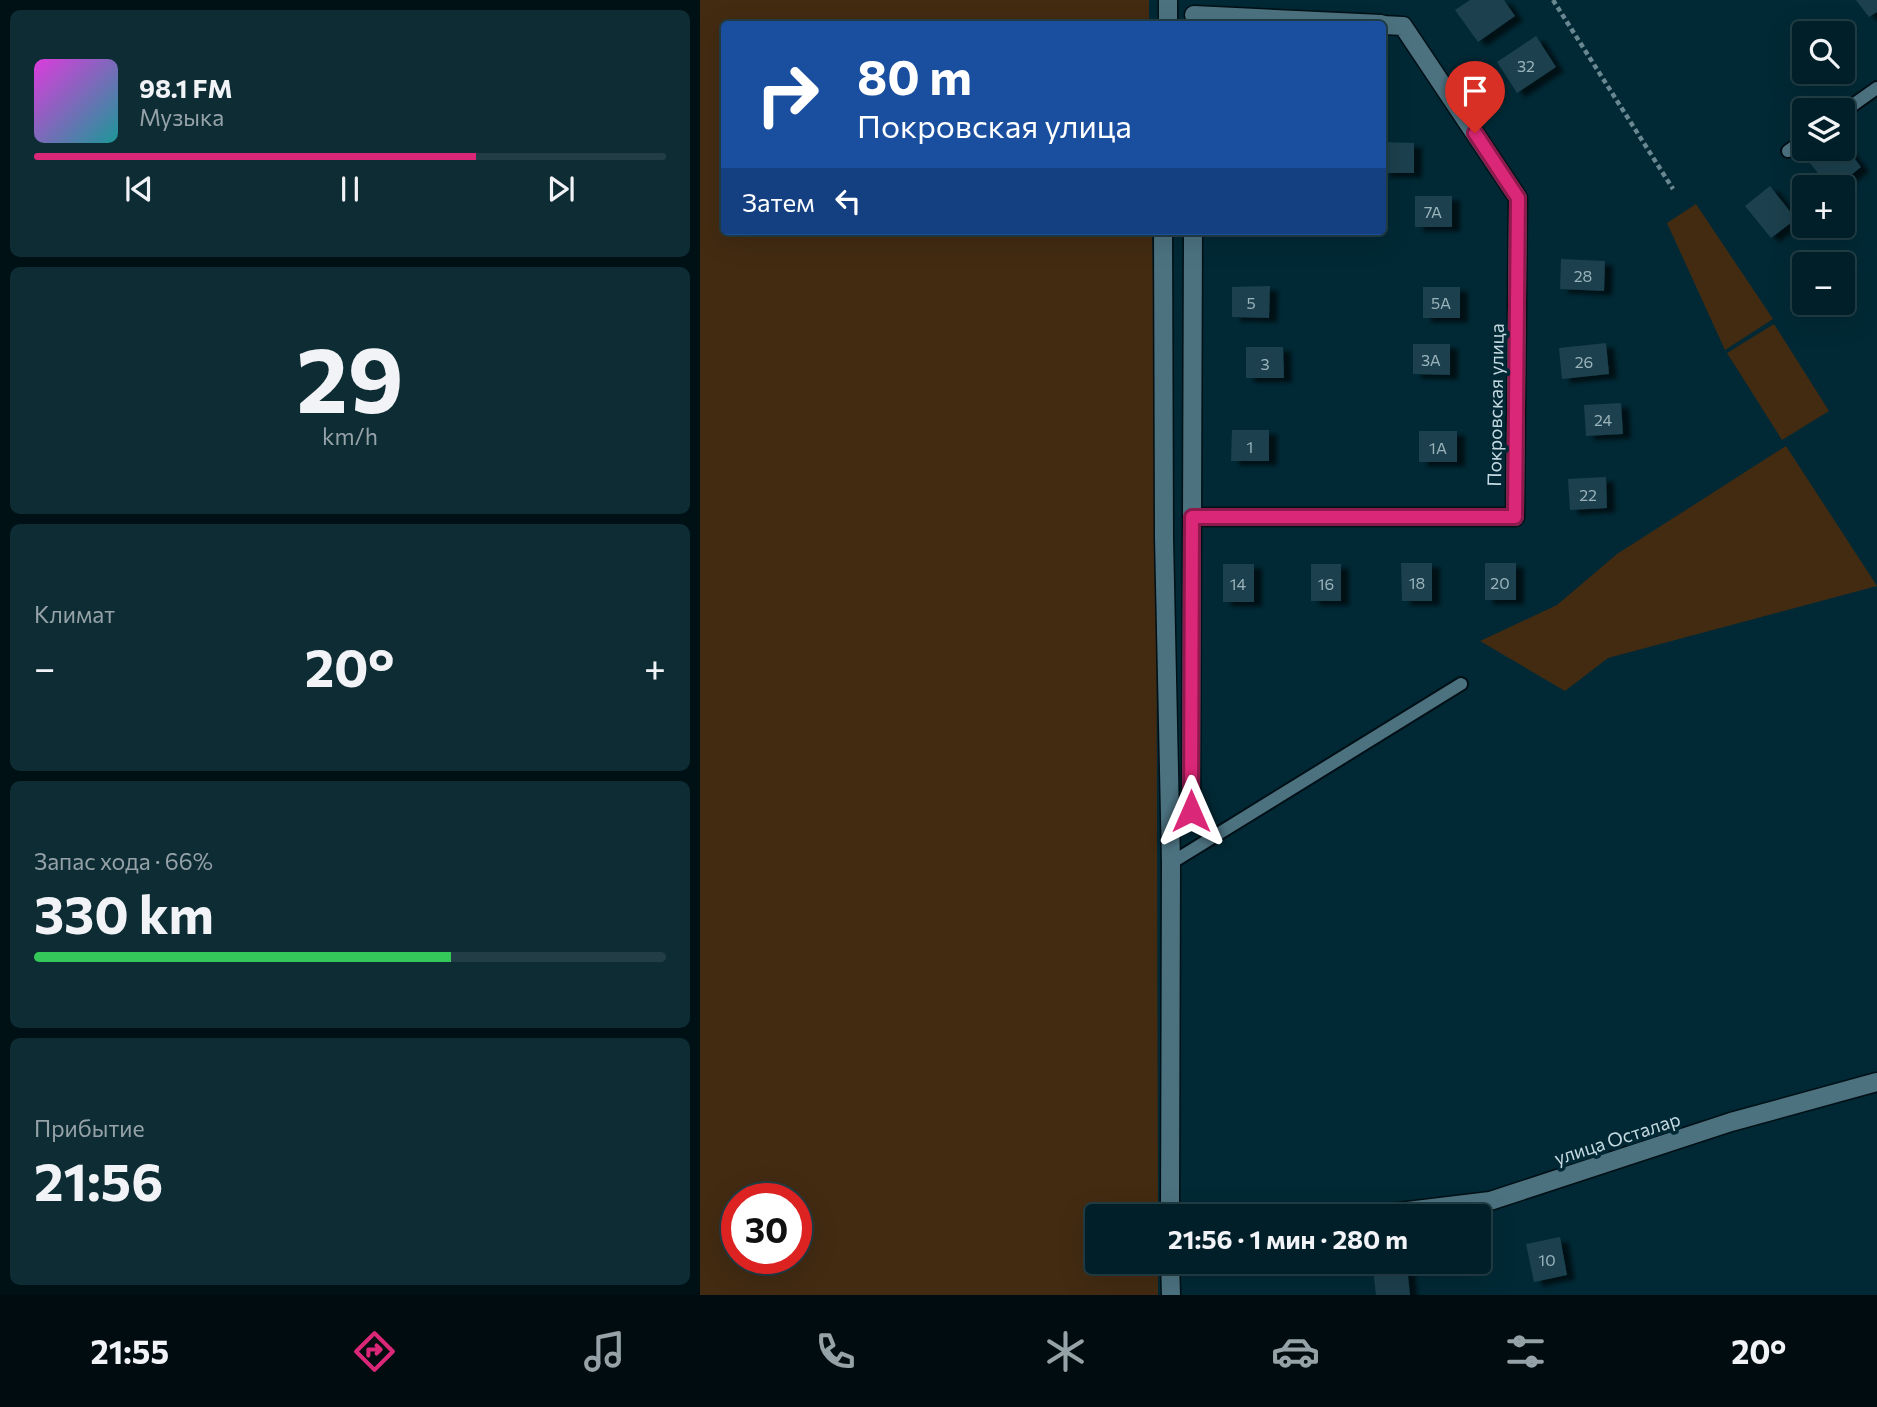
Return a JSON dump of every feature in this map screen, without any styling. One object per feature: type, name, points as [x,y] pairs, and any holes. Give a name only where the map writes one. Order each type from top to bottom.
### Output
[{"type":"street","points":[[1168,0],[1168,21]]},
{"type":"street","name":"Покровская улица","points":[[1194,13],[1331,21]]},
{"type":"street","name":"Покровская улица","points":[[1192,517],[1515,517],[1518,198],[1403,26],[1386,24]]},
{"type":"street","points":[[1163,235],[1164,538],[1171,863],[1170,1204]]},
{"type":"street","points":[[1191,811],[1193,235]]},
{"type":"street","name":"улица Осталар","points":[[1465,1204],[1490,1201],[1731,1122],[1877,1082]]},
{"type":"street","points":[[1170,1274],[1171,1295]]},
{"type":"lane","points":[[1855,104],[1877,88]]},
{"type":"lane","points":[[1788,151],[1792,148]]},
{"type":"lane","points":[[1171,863],[1461,684]]},
{"type":"path","points":[[1553,0],[1673,189]]},
{"type":"shaded area","points":[[700,0],[1149,0],[1149,21],[721,21],[721,235],[1152,235],[1156,423],[1158,1204],[1085,1204],[1085,1274],[1158,1274],[1158,1295],[700,1295]]},
{"type":"shaded area","points":[[1696,204],[1773,319],[1725,350],[1667,223]]},
{"type":"shaded area","points":[[1774,324],[1829,411],[1782,440],[1727,353]]},
{"type":"shaded area","points":[[1786,446],[1877,586],[1608,658],[1565,691],[1480,641],[1557,605],[1617,554]]},
{"type":"building","points":[[1470,0],[1504,0],[1515,16],[1478,42],[1455,10]]},
{"type":"building","points":[[1856,0],[1877,0],[1877,12],[1869,17]]},
{"type":"building","points":[[1536,36],[1556,67],[1517,93],[1497,62]]},
{"type":"building","points":[[1386,142],[1414,143],[1414,173],[1386,173]]},
{"type":"building","points":[[1855,159],[1861,167],[1851,175],[1819,175],[1808,161]]},
{"type":"building","points":[[1770,186],[1792,214],[1792,222],[1771,238],[1745,206]]},
{"type":"building","points":[[1415,196],[1452,196],[1452,227],[1415,227]]},
{"type":"building","points":[[1561,259],[1605,261],[1604,291],[1560,289]]},
{"type":"building","points":[[1270,286],[1269,318],[1232,317],[1232,287]]},
{"type":"building","points":[[1423,287],[1460,287],[1460,318],[1423,318]]},
{"type":"building","points":[[1606,343],[1609,374],[1562,379],[1559,348]]},
{"type":"building","points":[[1413,344],[1450,344],[1450,375],[1413,374]]},
{"type":"building","points":[[1246,347],[1283,347],[1284,378],[1246,378]]},
{"type":"building","points":[[1621,403],[1623,434],[1586,436],[1584,405]]},
{"type":"building","points":[[1232,430],[1269,430],[1269,461],[1231,461]]},
{"type":"building","points":[[1419,431],[1457,431],[1457,462],[1419,462]]},
{"type":"building","points":[[1606,477],[1607,508],[1570,510],[1568,479]]},
{"type":"building","points":[[1401,563],[1432,563],[1432,601],[1402,601]]},
{"type":"building","points":[[1485,563],[1516,563],[1516,600],[1485,600]]},
{"type":"building","points":[[1223,564],[1254,564],[1254,602],[1223,602]]},
{"type":"building","points":[[1311,564],[1341,564],[1341,601],[1311,601]]},
{"type":"building","points":[[1560,1237],[1567,1275],[1534,1282],[1526,1244]]},
{"type":"building","points":[[1374,1274],[1408,1274],[1410,1295],[1376,1295]]},
{"type":"route","points":[[1191,811],[1192,517],[1515,517],[1518,198],[1475,133]]}]
